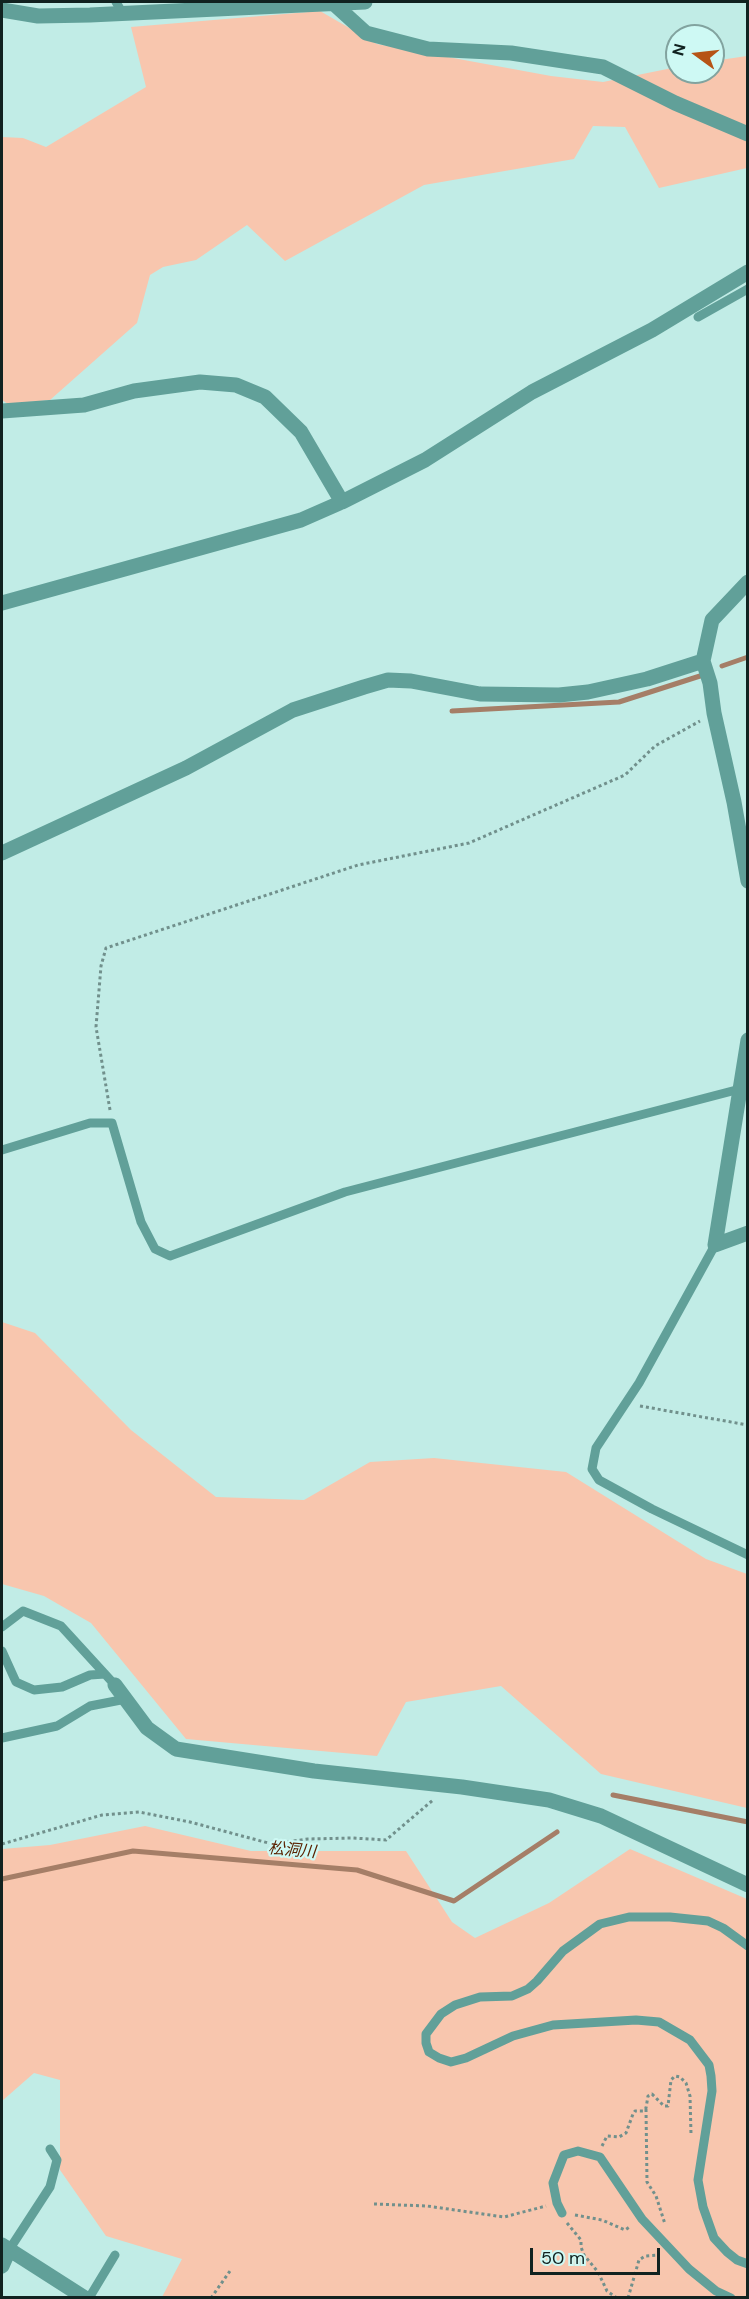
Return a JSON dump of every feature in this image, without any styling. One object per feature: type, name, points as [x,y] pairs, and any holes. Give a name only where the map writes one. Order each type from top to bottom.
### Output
[{"type":"street","points":[[2,10],[38,16],[119,8],[365,2]]},
{"type":"street","points":[[331,3],[366,33],[428,49],[512,53],[603,67],[675,103],[747,134]]},
{"type":"street","points":[[2,603],[301,520],[342,502],[425,460],[532,392],[652,330],[747,272]]},
{"type":"street","points":[[2,411],[84,405],[134,391],[200,382],[236,385],[265,397],[301,432],[342,502]]},
{"type":"street","points":[[747,582],[712,620],[703,661],[710,683],[714,713],[734,802],[747,881]]},
{"type":"street","points":[[2,853],[186,768],[293,710],[364,687],[388,681],[411,681],[480,693],[559,695],[588,692],[647,679],[703,661]]},
{"type":"street","points":[[747,1040],[714,1245],[747,1233]]},
{"type":"street","points":[[110,1679],[147,1728],[176,1749],[314,1771],[451,1786],[549,1800],[601,1816],[747,1885]]},
{"type":"street","points":[[2,2266],[5,2248],[87,2298]]},
{"type":"lane","points":[[698,317],[747,289]]},
{"type":"lane","points":[[2,1150],[90,1123],[112,1123],[141,1222],[155,1249],[170,1256],[345,1192],[740,1089]]},
{"type":"lane","points":[[714,1245],[639,1383],[596,1448],[592,1469],[599,1480],[652,1509],[747,1555]]},
{"type":"lane","points":[[2,1627],[23,1611],[61,1626],[110,1679]]},
{"type":"lane","points":[[2,1651],[16,1682],[34,1690],[62,1687],[90,1676],[110,1679]]},
{"type":"lane","points":[[2,1738],[57,1726],[90,1706],[126,1699]]},
{"type":"lane","points":[[747,1946],[723,1928],[708,1921],[670,1917],[629,1917],[600,1924],[563,1951],[537,1982],[528,1989],[512,1996],[480,1997],[455,2005],[441,2014],[426,2034],[429,2052],[452,2062],[466,2058],[513,2036],[553,2025],[636,2020],[659,2022],[690,2040],[709,2064],[711,2076],[710,2110],[698,2180],[703,2206],[714,2238],[727,2252],[747,2264]]},
{"type":"lane","points":[[5,2248],[50,2187],[57,2160],[50,2149]]},
{"type":"lane","points":[[562,2213],[557,2203],[554,2183],[564,2155],[578,2151],[600,2157],[642,2218],[688,2269],[716,2291],[731,2298]]},
{"type":"lane","points":[[87,2298],[115,2254]]},
{"type":"path","points":[[112,1123],[96,1027],[101,966],[106,948],[358,865],[469,843],[625,775],[655,746],[714,713]]},
{"type":"path","points":[[623,1407],[643,1405],[747,1425]]},
{"type":"path","points":[[2,1844],[102,1815],[139,1812],[190,1822],[272,1844],[308,1839],[386,1840],[451,1786]]},
{"type":"path","points":[[600,2157],[603,2142],[607,2136],[624,2136],[629,2129],[635,2110],[643,2111],[646,2108],[648,2096],[652,2094],[664,2106],[668,2106],[671,2080],[675,2076],[680,2077],[686,2084],[690,2096],[691,2136]]},
{"type":"path","points":[[374,2204],[427,2206],[504,2217],[557,2203]]},
{"type":"path","points":[[562,2213],[587,2216],[625,2230],[635,2220]]},
{"type":"path","points":[[562,2213],[568,2226],[580,2240],[584,2255],[598,2272],[607,2291],[617,2298]]},
{"type":"path","points":[[211,2298],[230,2271]]},
{"type":"shaded area","points":[[320,11],[377,44],[551,76],[603,82],[665,69],[665,84],[725,84],[725,59],[747,56],[747,168],[659,188],[625,127],[593,126],[574,159],[424,185],[285,261],[247,225],[196,260],[163,267],[150,275],[137,323],[50,400],[8,404],[2,400],[2,137],[23,138],[46,147],[146,87],[131,27]]},
{"type":"shaded area","points":[[2,1322],[35,1333],[131,1430],[216,1497],[304,1500],[370,1462],[434,1458],[566,1472],[706,1559],[747,1574],[747,1808],[601,1774],[501,1686],[406,1702],[377,1756],[186,1739],[91,1623],[44,1596],[2,1584]]},
{"type":"shaded area","points":[[145,1826],[251,1851],[406,1851],[452,1922],[475,1938],[549,1903],[630,1849],[747,1899],[747,2297],[162,2297],[182,2259],[106,2236],[60,2170],[60,2080],[34,2073],[2,2101],[2,1849],[50,1845]]},
{"type":"waterway","points":[[722,666],[748,657]]},
{"type":"waterway","points":[[452,711],[619,702],[700,676]]},
{"type":"waterway","name":"松洞川","points":[[613,1795],[748,1822]]},
{"type":"waterway","name":"松洞川","points":[[2,1879],[133,1851],[357,1870],[454,1901],[557,1832]]}]
